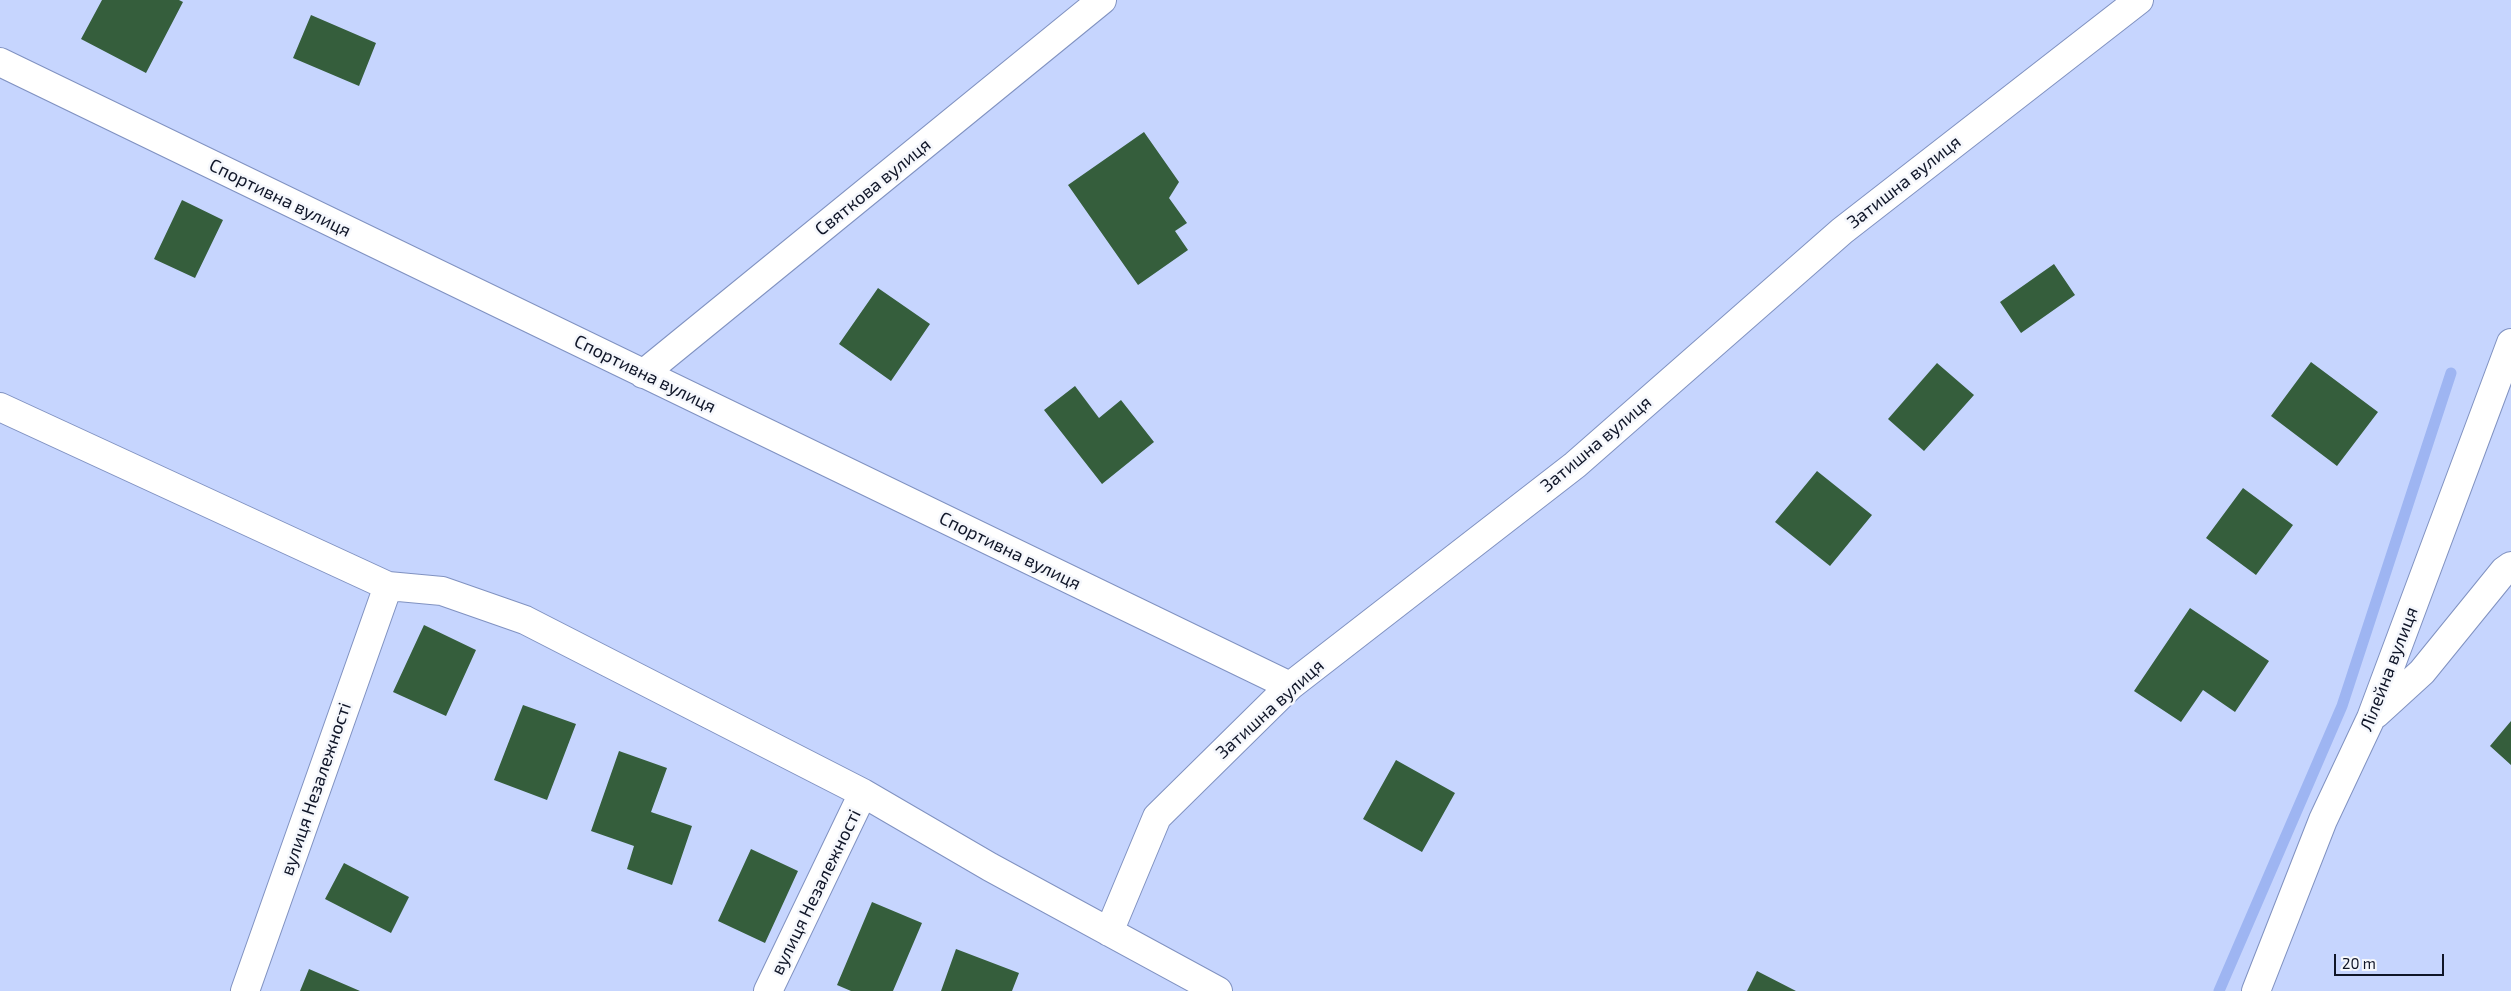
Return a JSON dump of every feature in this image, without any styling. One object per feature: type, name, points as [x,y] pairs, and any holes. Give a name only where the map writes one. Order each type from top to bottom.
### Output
[{"type":"street","name":"Святкова вулиця","points":[[644,374],[1102,0]]},
{"type":"street","name":"Затишна вулиця","points":[[1109,932],[1156,817],[1290,686],[1575,465],[1842,231],[2138,0]]},
{"type":"street","name":"Спортивна вулиця","points":[[0,62],[1290,686]]},
{"type":"street","name":"Лілейна вулиця","points":[[2256,991],[2323,820],[2372,718],[2511,343]]},
{"type":"street","points":[[0,408],[388,586],[442,591],[525,620],[863,793],[990,867],[1218,991]]},
{"type":"street","points":[[2372,718],[2422,672],[2504,571],[2511,566]]},
{"type":"street","name":"вулиця Незалежності","points":[[245,991],[388,586]]},
{"type":"street","name":"вулиця Незалежності","points":[[768,991],[863,793]]},
{"type":"building","points":[[102,0],[179,0],[183,2],[146,73],[81,39]]},
{"type":"building","points":[[311,15],[376,43],[359,86],[293,58]]},
{"type":"building","points":[[1144,132],[1179,182],[1169,198],[1187,223],[1175,231],[1188,250],[1138,285],[1068,185]]},
{"type":"building","points":[[182,200],[223,220],[195,278],[154,259]]},
{"type":"building","points":[[2054,264],[2075,295],[2021,333],[2000,302]]},
{"type":"building","points":[[878,288],[930,324],[891,381],[839,344]]},
{"type":"building","points":[[2311,362],[2378,412],[2337,466],[2271,416]]},
{"type":"building","points":[[1937,363],[1974,395],[1924,451],[1888,419]]},
{"type":"building","points":[[1075,386],[1099,418],[1121,400],[1154,442],[1102,484],[1044,410]]},
{"type":"building","points":[[1817,471],[1872,515],[1830,566],[1775,522]]},
{"type":"building","points":[[2243,488],[2293,525],[2256,575],[2206,538]]},
{"type":"building","points":[[2190,608],[2269,661],[2235,712],[2203,690],[2181,722],[2134,691]]},
{"type":"building","points":[[424,625],[476,650],[446,716],[393,692]]},
{"type":"building","points":[[523,705],[576,724],[547,800],[494,780]]},
{"type":"building","points":[[2511,721],[2511,765],[2490,746]]},
{"type":"building","points":[[619,751],[667,768],[651,812],[692,826],[672,885],[627,869],[634,846],[591,831]]},
{"type":"building","points":[[1396,760],[1455,793],[1422,852],[1363,819]]},
{"type":"building","points":[[751,849],[798,871],[765,943],[718,921]]},
{"type":"building","points":[[344,863],[409,897],[391,933],[325,899]]},
{"type":"building","points":[[872,902],[922,923],[893,991],[851,991],[837,985]]},
{"type":"building","points":[[956,949],[1019,973],[1012,991],[941,991]]},
{"type":"building","points":[[309,969],[360,991],[300,991]]},
{"type":"building","points":[[1757,971],[1796,991],[1747,991]]},
{"type":"waterway","points":[[2219,991],[2342,706],[2451,373]]}]
